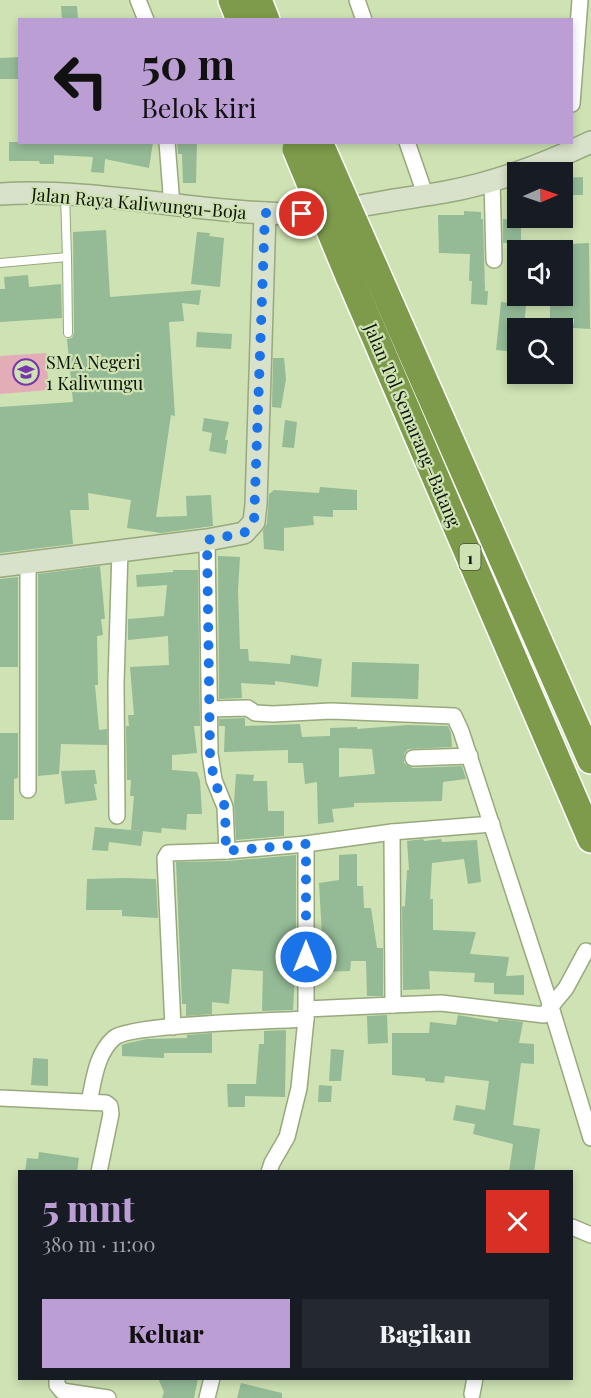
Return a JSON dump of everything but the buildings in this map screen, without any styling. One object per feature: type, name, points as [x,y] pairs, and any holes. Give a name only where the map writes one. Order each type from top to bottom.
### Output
[{"type":"highway","points":[[232,0],[239,18]]},
{"type":"highway","points":[[258,0],[265,18]]},
{"type":"highway","name":"Jalan Tol Semarang–Batang","points":[[302,145],[591,760]]},
{"type":"highway","name":"Jalan Tol Semarang–Batang","points":[[362,272],[591,839]]},
{"type":"main road","name":"Jalan Raya Kaliwungu-Boja","points":[[0,194],[65,194],[172,206],[265,213],[313,213],[443,192],[492,179],[568,148],[591,142]]},
{"type":"main road","points":[[0,566],[207,540],[244,533],[252,526],[255,516],[265,213]]},
{"type":"street","points":[[138,0],[145,18]]},
{"type":"street","points":[[357,0],[363,18]]},
{"type":"street","points":[[573,91],[580,0]]},
{"type":"street","points":[[167,144],[172,206]]},
{"type":"street","points":[[408,144],[425,194]]},
{"type":"street","points":[[492,179],[494,260]]},
{"type":"street","points":[[207,540],[212,769],[225,807],[226,851]]},
{"type":"street","points":[[117,816],[116,683],[120,550]]},
{"type":"street","points":[[28,561],[28,790]]},
{"type":"street","points":[[210,709],[248,708],[255,713],[273,714],[331,711],[452,716],[457,719],[551,1007],[591,1138]]},
{"type":"street","points":[[413,758],[470,756]]},
{"type":"street","points":[[173,1027],[165,856],[168,854],[306,844],[392,832],[492,824]]},
{"type":"street","points":[[392,832],[393,1005]]},
{"type":"street","points":[[270,1170],[286,1137],[299,1088],[306,1014],[306,844]]},
{"type":"street","points":[[89,1102],[101,1055],[114,1038],[122,1033],[393,1005],[450,1004],[544,1015],[566,988],[586,951]]},
{"type":"street","points":[[0,1098],[106,1103],[111,1109],[99,1170]]},
{"type":"street","points":[[573,1227],[591,1235]]},
{"type":"street","points":[[57,1380],[57,1385],[62,1391],[108,1398]]},
{"type":"street","points":[[207,1398],[212,1380]]},
{"type":"street","points":[[472,1394],[475,1380]]},
{"type":"lane","points":[[65,194],[68,333]]},
{"type":"lane","points":[[0,263],[67,256]]},
{"type":"shaded area","points":[[46,353],[49,390],[0,394],[0,356]]},
{"type":"place","name":"SMA Negeri 1 Kaliwungu","points":[[26,372]]},
{"type":"route","points":[[302,214],[265,213],[254,522],[244,533],[207,540],[210,754],[214,780],[225,807],[226,851],[306,844],[306,957]]}]
